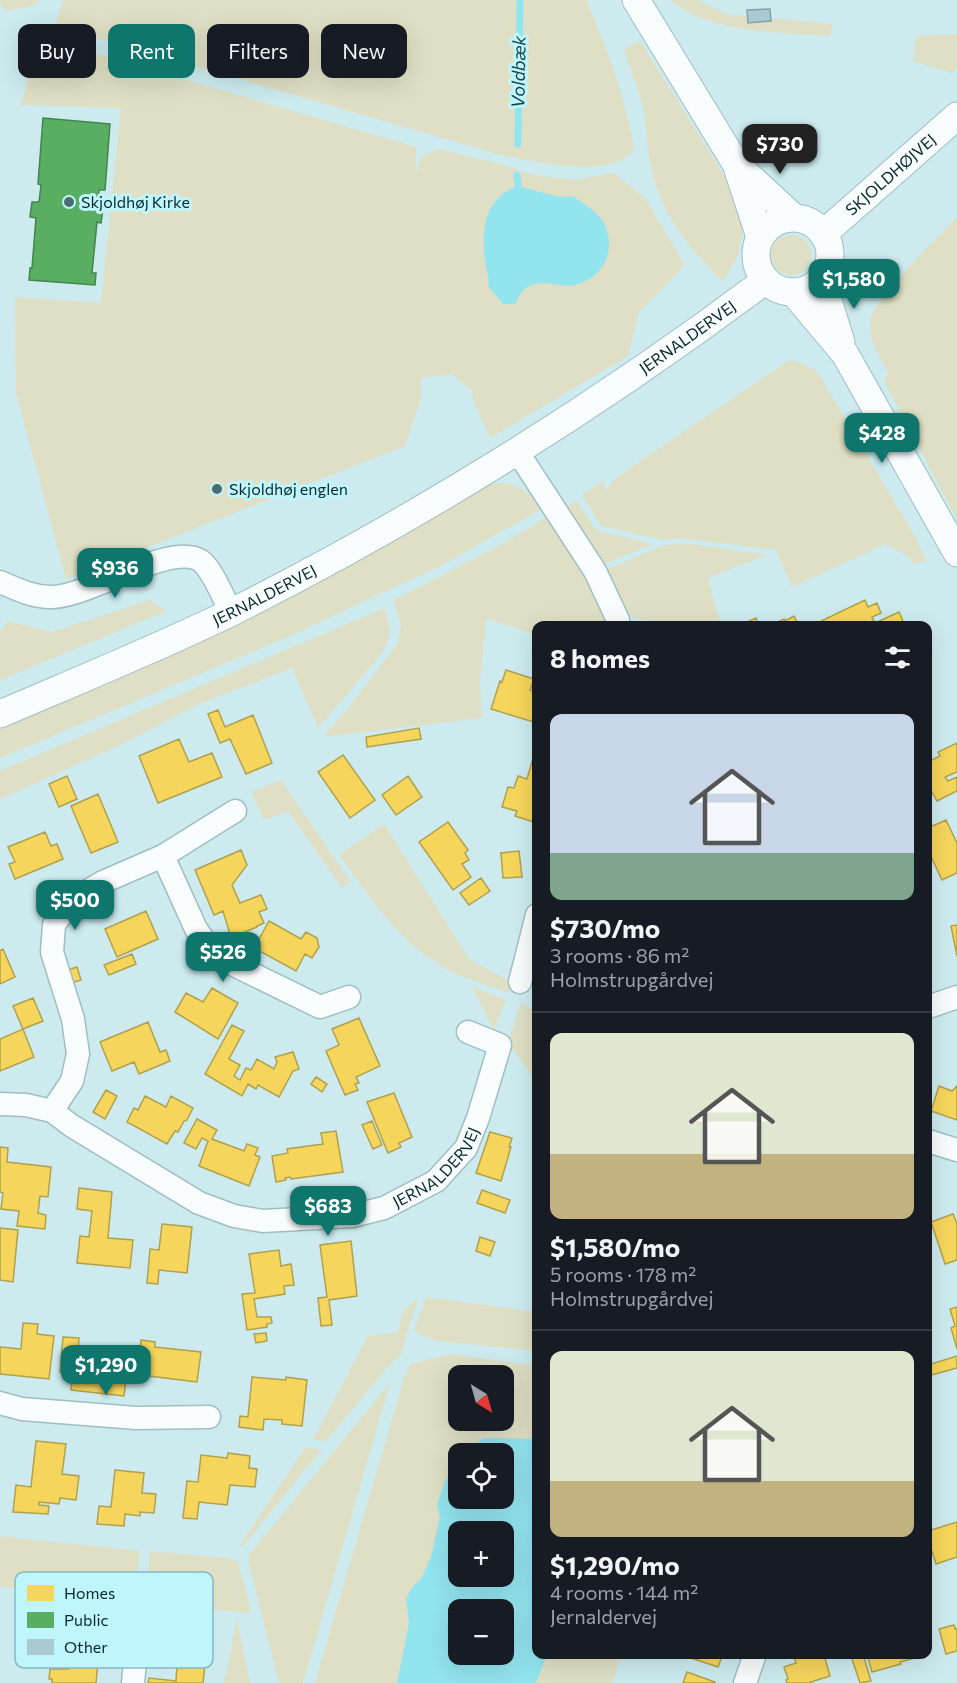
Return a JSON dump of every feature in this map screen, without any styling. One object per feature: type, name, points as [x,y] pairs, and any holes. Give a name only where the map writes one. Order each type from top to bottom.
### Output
[{"type":"street","points":[[636,0],[736,164],[760,237]]},
{"type":"street","name":"SKJOLDHØJVEJ","points":[[823,234],[957,116]]},
{"type":"street","points":[[736,164],[792,218]]},
{"type":"street","points":[[785,218],[807,220],[819,228],[823,234],[830,251],[826,270],[821,278],[808,288],[793,292],[778,289],[766,280],[756,264],[755,255],[760,237],[772,223],[785,218]]},
{"type":"street","points":[[821,278],[844,354]]},
{"type":"street","name":"JERNALDERVEJ","points":[[0,714],[231,612],[376,535],[517,451],[708,323],[766,280]]},
{"type":"street","points":[[793,292],[844,354],[957,553]]},
{"type":"street","points":[[517,451],[595,572],[616,621]]},
{"type":"street","points":[[0,582],[34,595],[60,597],[169,558],[190,556],[205,565],[231,612]]},
{"type":"street","points":[[52,1111],[72,1081],[78,1054],[73,1019],[52,951],[54,925],[71,901],[103,882],[163,856],[235,811]]},
{"type":"street","points":[[163,856],[196,929],[212,952],[320,1007],[349,997]]},
{"type":"street","points":[[520,982],[532,935]]},
{"type":"street","points":[[932,1006],[957,997]]},
{"type":"street","name":"JERNALDERVEJ","points":[[0,1104],[26,1105],[52,1111],[72,1126],[199,1203],[234,1216],[263,1221],[352,1216],[384,1208],[436,1181],[466,1148],[478,1118],[500,1046],[468,1032]]},
{"type":"street","points":[[932,1142],[957,1150]]},
{"type":"street","points":[[0,1403],[22,1409],[136,1418],[209,1417]]},
{"type":"street","points":[[745,1683],[753,1659]]},
{"type":"street","points":[[133,1683],[134,1668]]},
{"type":"green space","points":[[0,0],[41,0],[31,6],[6,11]]},
{"type":"green space","points":[[63,0],[586,0],[615,73],[634,149],[625,158],[612,164],[598,166],[566,166],[533,161],[505,156],[235,78],[309,78],[309,24],[207,24],[207,70],[195,66],[195,24],[108,24],[108,41],[96,38],[96,24],[56,24]]},
{"type":"green space","points":[[670,0],[698,0],[727,14],[833,24],[830,36],[747,29],[705,19]]},
{"type":"green space","points":[[957,34],[957,68],[951,73],[913,61],[916,36]]},
{"type":"green space","points":[[640,41],[732,188],[743,228],[738,255],[723,281],[676,227],[654,180],[643,107],[624,50]]},
{"type":"green space","points":[[96,54],[108,57],[108,78],[180,78],[416,147],[417,174],[420,158],[437,149],[504,165],[534,175],[574,180],[614,173],[645,198],[685,265],[639,312],[628,356],[490,438],[473,400],[472,391],[452,374],[421,378],[421,398],[405,446],[66,579],[16,393],[15,297],[101,303],[121,108],[21,105],[28,78],[96,78]]},
{"type":"green space","points":[[957,217],[957,520],[883,379],[889,374],[872,340],[870,325],[875,309],[884,297]]},
{"type":"green space","points":[[791,235],[799,236],[805,241],[810,247],[810,263],[805,269],[799,274],[791,275],[783,274],[777,269],[772,263],[771,255],[772,247],[777,241],[783,236]]},
{"type":"green space","points":[[788,361],[796,361],[817,371],[917,540],[926,561],[915,564],[905,554],[885,544],[792,587],[776,550],[680,538],[664,540],[601,526],[582,495],[605,480],[604,493],[613,481],[626,471]]},
{"type":"green space","points":[[503,483],[516,486],[525,492],[541,509],[442,565],[292,635],[0,758],[0,728],[140,669],[487,485]]},
{"type":"green space","points":[[576,500],[597,531],[653,544],[601,565],[565,508]]},
{"type":"green space","points":[[547,517],[592,588],[606,621],[532,621],[532,633],[486,618],[480,683],[482,718],[324,735],[346,711],[398,643],[401,625],[394,600],[503,544]]},
{"type":"green space","points":[[685,543],[767,555],[708,579],[720,621],[653,621],[630,615],[620,605],[605,570],[665,545]]},
{"type":"green space","points":[[150,600],[166,611],[0,680],[0,632],[7,621],[52,632]]},
{"type":"green space","points":[[385,608],[390,632],[384,651],[318,728],[292,668],[201,703],[120,745],[0,799],[0,771]]},
{"type":"green space","points":[[281,780],[350,881],[342,888],[288,811],[264,820],[252,792]]},
{"type":"green space","points":[[384,824],[468,957],[512,982],[509,993],[472,980],[437,963],[395,927],[360,885],[339,855]]},
{"type":"green space","points":[[472,987],[506,1000],[494,1030]]},
{"type":"green space","points":[[521,1003],[532,1008],[532,1076],[508,1042]]},
{"type":"green space","points":[[426,1297],[532,1311],[532,1350],[437,1341],[414,1331]]},
{"type":"green space","points":[[418,1298],[400,1356],[388,1367],[326,1441],[313,1440],[368,1336],[398,1332],[403,1311]]},
{"type":"green space","points":[[451,1354],[532,1365],[532,1659],[621,1659],[612,1683],[315,1683],[404,1378],[411,1364]]},
{"type":"green space","points":[[390,1383],[303,1683],[279,1683],[249,1563],[249,1555]]},
{"type":"green space","points":[[305,1448],[322,1449],[244,1545],[240,1545]]},
{"type":"green space","points":[[0,1536],[140,1551],[137,1572],[15,1572],[15,1589],[0,1587]]},
{"type":"green space","points":[[150,1551],[229,1558],[238,1562],[251,1612],[213,1610],[213,1572],[148,1572]]},
{"type":"green space","points":[[237,1619],[250,1683],[224,1683]]},
{"type":"water","points":[[518,186],[559,197],[573,196],[589,207],[599,216],[607,230],[609,250],[601,268],[586,281],[570,286],[535,284],[524,289],[515,304],[503,304],[488,286],[484,253],[485,225],[495,201],[505,192]]},
{"type":"water","points":[[484,1438],[532,1438],[532,1659],[545,1659],[536,1683],[397,1683],[409,1623],[406,1599],[412,1587],[421,1579],[431,1557],[440,1517],[437,1505],[448,1476],[448,1509],[514,1509],[514,1443],[477,1443]]},
{"type":"building: Homes","points":[[865,600],[868,607],[877,603],[881,613],[872,617],[874,621],[821,621]]},
{"type":"building: Homes","points":[[899,612],[903,621],[879,621]]},
{"type":"building: Homes","points":[[794,616],[796,621],[785,621]]},
{"type":"building: Homes","points":[[506,670],[532,678],[530,690],[532,691],[532,721],[491,709],[500,681],[502,682]]},
{"type":"building: Homes","points":[[218,710],[225,727],[253,715],[272,763],[246,774],[230,739],[220,743],[208,714]]},
{"type":"building: Homes","points":[[419,728],[421,739],[367,747],[366,737]]},
{"type":"building: Homes","points":[[179,739],[189,762],[212,753],[222,777],[158,803],[139,756]]},
{"type":"building: Homes","points":[[957,743],[957,772],[945,777],[948,781],[957,777],[957,791],[937,801],[932,792],[932,760],[940,756],[938,752]]},
{"type":"building: Homes","points":[[343,755],[375,800],[350,818],[318,772]]},
{"type":"building: Homes","points":[[532,762],[532,821],[515,816],[517,811],[502,807],[508,787],[514,788],[518,776],[527,779]]},
{"type":"building: Homes","points":[[67,776],[77,799],[59,807],[49,784]]},
{"type":"building: Homes","points":[[408,776],[422,797],[396,815],[382,795]]},
{"type":"building: Homes","points":[[98,794],[118,842],[91,853],[71,806]]},
{"type":"building: Homes","points":[[946,820],[957,843],[957,873],[942,880],[932,859],[932,826]]},
{"type":"building: Homes","points":[[448,822],[468,850],[465,853],[469,860],[462,864],[471,877],[453,890],[419,842]]},
{"type":"building: Homes","points":[[45,832],[51,846],[57,844],[63,859],[15,879],[9,864],[15,862],[8,847]]},
{"type":"building: Homes","points":[[241,850],[247,865],[232,885],[240,903],[261,895],[267,909],[259,912],[264,923],[231,938],[223,911],[214,915],[195,870]]},
{"type":"building: Homes","points":[[519,851],[522,877],[503,878],[501,853]]},
{"type":"building: Homes","points":[[481,878],[490,891],[469,905],[460,893]]},
{"type":"building: Homes","points":[[146,911],[158,939],[117,957],[105,929]]},
{"type":"building: Homes","points":[[269,921],[301,939],[306,932],[317,938],[319,947],[312,958],[305,954],[296,971],[254,948]]},
{"type":"building: Homes","points":[[957,925],[957,956],[951,926]]},
{"type":"building: Homes","points":[[3,949],[15,977],[0,984],[0,951]]},
{"type":"building: Homes","points":[[132,954],[136,964],[109,975],[104,965]]},
{"type":"building: Homes","points":[[77,967],[81,980],[71,983],[67,970]]},
{"type":"building: Homes","points":[[212,988],[238,1003],[218,1039],[175,1012],[186,993],[203,1002]]},
{"type":"building: Homes","points":[[33,998],[43,1021],[23,1029],[13,1006]]},
{"type":"building: Homes","points":[[359,1018],[380,1066],[356,1077],[359,1083],[355,1084],[358,1090],[345,1095],[326,1051],[339,1045],[332,1029]]},
{"type":"building: Homes","points":[[148,1022],[160,1052],[166,1050],[170,1061],[139,1074],[134,1062],[112,1071],[100,1042]]},
{"type":"building: Homes","points":[[232,1025],[244,1031],[229,1059],[240,1065],[234,1076],[240,1080],[246,1068],[251,1070],[257,1059],[274,1069],[277,1062],[275,1057],[293,1052],[299,1069],[293,1071],[279,1097],[258,1085],[256,1089],[248,1084],[242,1096],[205,1074]]},
{"type":"building: Homes","points":[[23,1029],[34,1057],[0,1071],[0,1039]]},
{"type":"building: Homes","points":[[316,1077],[327,1084],[322,1092],[311,1084]]},
{"type":"building: Homes","points":[[939,1086],[952,1091],[957,1086],[957,1120],[932,1111]]},
{"type":"building: Homes","points":[[106,1090],[117,1096],[105,1119],[93,1112]]},
{"type":"building: Homes","points":[[394,1093],[412,1137],[399,1143],[401,1147],[388,1153],[367,1102]]},
{"type":"building: Homes","points":[[145,1096],[166,1107],[171,1096],[193,1108],[187,1120],[178,1132],[175,1131],[167,1144],[127,1122],[134,1108],[138,1110]]},
{"type":"building: Homes","points":[[197,1119],[217,1130],[212,1139],[244,1151],[247,1144],[258,1148],[255,1155],[260,1157],[249,1186],[199,1166],[208,1141],[202,1138],[196,1149],[184,1143]]},
{"type":"building: Homes","points":[[372,1121],[382,1145],[373,1149],[362,1125]]},
{"type":"building: Homes","points":[[336,1131],[343,1172],[291,1179],[290,1177],[276,1182],[272,1156],[288,1153],[287,1149],[323,1144],[321,1133]]},
{"type":"building: Homes","points":[[490,1132],[512,1138],[501,1181],[476,1173]]},
{"type":"building: Homes","points":[[0,1147],[8,1148],[7,1162],[51,1167],[48,1197],[40,1196],[38,1213],[46,1215],[45,1229],[17,1226],[19,1211],[1,1209],[3,1193],[0,1192]]},
{"type":"building: Homes","points":[[79,1188],[112,1192],[108,1238],[133,1240],[130,1268],[77,1263],[80,1236],[89,1237],[92,1211],[77,1209]]},
{"type":"building: Homes","points":[[482,1190],[510,1200],[505,1213],[477,1203]]},
{"type":"building: Homes","points":[[953,1214],[957,1224],[957,1260],[945,1264],[932,1222]]},
{"type":"building: Homes","points":[[162,1224],[192,1227],[187,1273],[159,1270],[158,1284],[147,1283],[150,1249],[159,1250]]},
{"type":"building: Homes","points":[[0,1228],[18,1230],[13,1282],[0,1280]]},
{"type":"building: Homes","points":[[480,1237],[495,1242],[490,1256],[476,1251]]},
{"type":"building: Homes","points":[[351,1241],[357,1296],[329,1300],[332,1325],[321,1326],[318,1298],[327,1297],[320,1245]]},
{"type":"building: Homes","points":[[279,1250],[281,1266],[291,1264],[294,1285],[284,1286],[285,1294],[254,1299],[257,1317],[271,1317],[272,1323],[267,1324],[267,1327],[247,1330],[242,1294],[255,1293],[249,1254]]},
{"type":"building: Homes","points":[[957,1307],[957,1349],[951,1328],[955,1326],[950,1309]]},
{"type":"building: Homes","points":[[23,1323],[38,1324],[37,1334],[54,1336],[49,1379],[0,1374],[0,1347],[21,1349]]},
{"type":"building: Homes","points":[[266,1333],[267,1341],[256,1343],[254,1334]]},
{"type":"building: Homes","points":[[63,1337],[79,1338],[77,1361],[110,1364],[111,1350],[129,1352],[124,1396],[71,1390],[73,1373],[60,1372]]},
{"type":"building: Homes","points":[[141,1340],[155,1342],[155,1347],[201,1352],[197,1382],[149,1376],[149,1373],[138,1372]]},
{"type":"building: Homes","points":[[957,1356],[957,1368],[932,1375],[932,1364]]},
{"type":"building: Homes","points":[[252,1377],[286,1380],[286,1377],[307,1380],[302,1426],[282,1424],[282,1420],[264,1419],[263,1430],[239,1427],[240,1416],[248,1417]]},
{"type":"building: Homes","points":[[36,1441],[66,1444],[62,1474],[79,1476],[76,1500],[60,1498],[59,1504],[39,1502],[39,1505],[49,1506],[48,1514],[13,1512],[16,1485],[31,1487]]},
{"type":"building: Homes","points":[[228,1453],[250,1456],[249,1468],[257,1469],[255,1487],[230,1485],[227,1505],[199,1502],[197,1519],[183,1518],[187,1481],[198,1482],[201,1455],[227,1458]]},
{"type":"building: Homes","points":[[115,1470],[144,1473],[142,1493],[156,1494],[154,1513],[140,1512],[140,1516],[125,1514],[124,1526],[97,1524],[99,1506],[111,1507]]},
{"type":"building: Homes","points":[[957,1522],[957,1557],[936,1564],[932,1551],[932,1530]]},
{"type":"building: Homes","points":[[954,1625],[955,1629],[957,1628],[957,1651],[946,1654],[939,1629]]},
{"type":"building: Homes","points":[[694,1659],[721,1659],[718,1667]]},
{"type":"building: Homes","points":[[795,1659],[825,1659],[830,1676],[808,1683],[787,1683],[784,1667],[796,1663]]},
{"type":"building: Homes","points":[[852,1659],[864,1659],[871,1681],[860,1683]]},
{"type":"building: Homes","points":[[868,1659],[911,1659],[900,1662],[901,1664],[872,1672]]},
{"type":"building: Homes","points":[[98,1668],[96,1683],[52,1683],[52,1679],[49,1679],[50,1669]]},
{"type":"building: Homes","points":[[177,1668],[205,1668],[203,1683],[148,1683],[149,1678],[176,1681]]},
{"type":"building: Homes","points":[[687,1672],[715,1682],[715,1683],[683,1683]]},
{"type":"building: Public","name":"Skjoldhøj Kirke","points":[[43,118],[110,124],[105,190],[99,190],[98,208],[103,208],[101,223],[97,222],[92,273],[96,273],[95,285],[29,280],[36,218],[30,217],[32,202],[39,202],[41,185],[38,184]]},
{"type":"building: Other","points":[[770,9],[771,21],[748,23],[747,10]]},
{"type":"waterway","name":"Voldbæk","points":[[518,144],[520,0]]},
{"type":"waterway","name":"Voldbæk","points":[[517,175],[518,186]]},
{"type":"place","name":"Skjoldhøj Kirke","points":[[69,202]]},
{"type":"place","name":"Skjoldhøj englen","points":[[217,489]]}]
